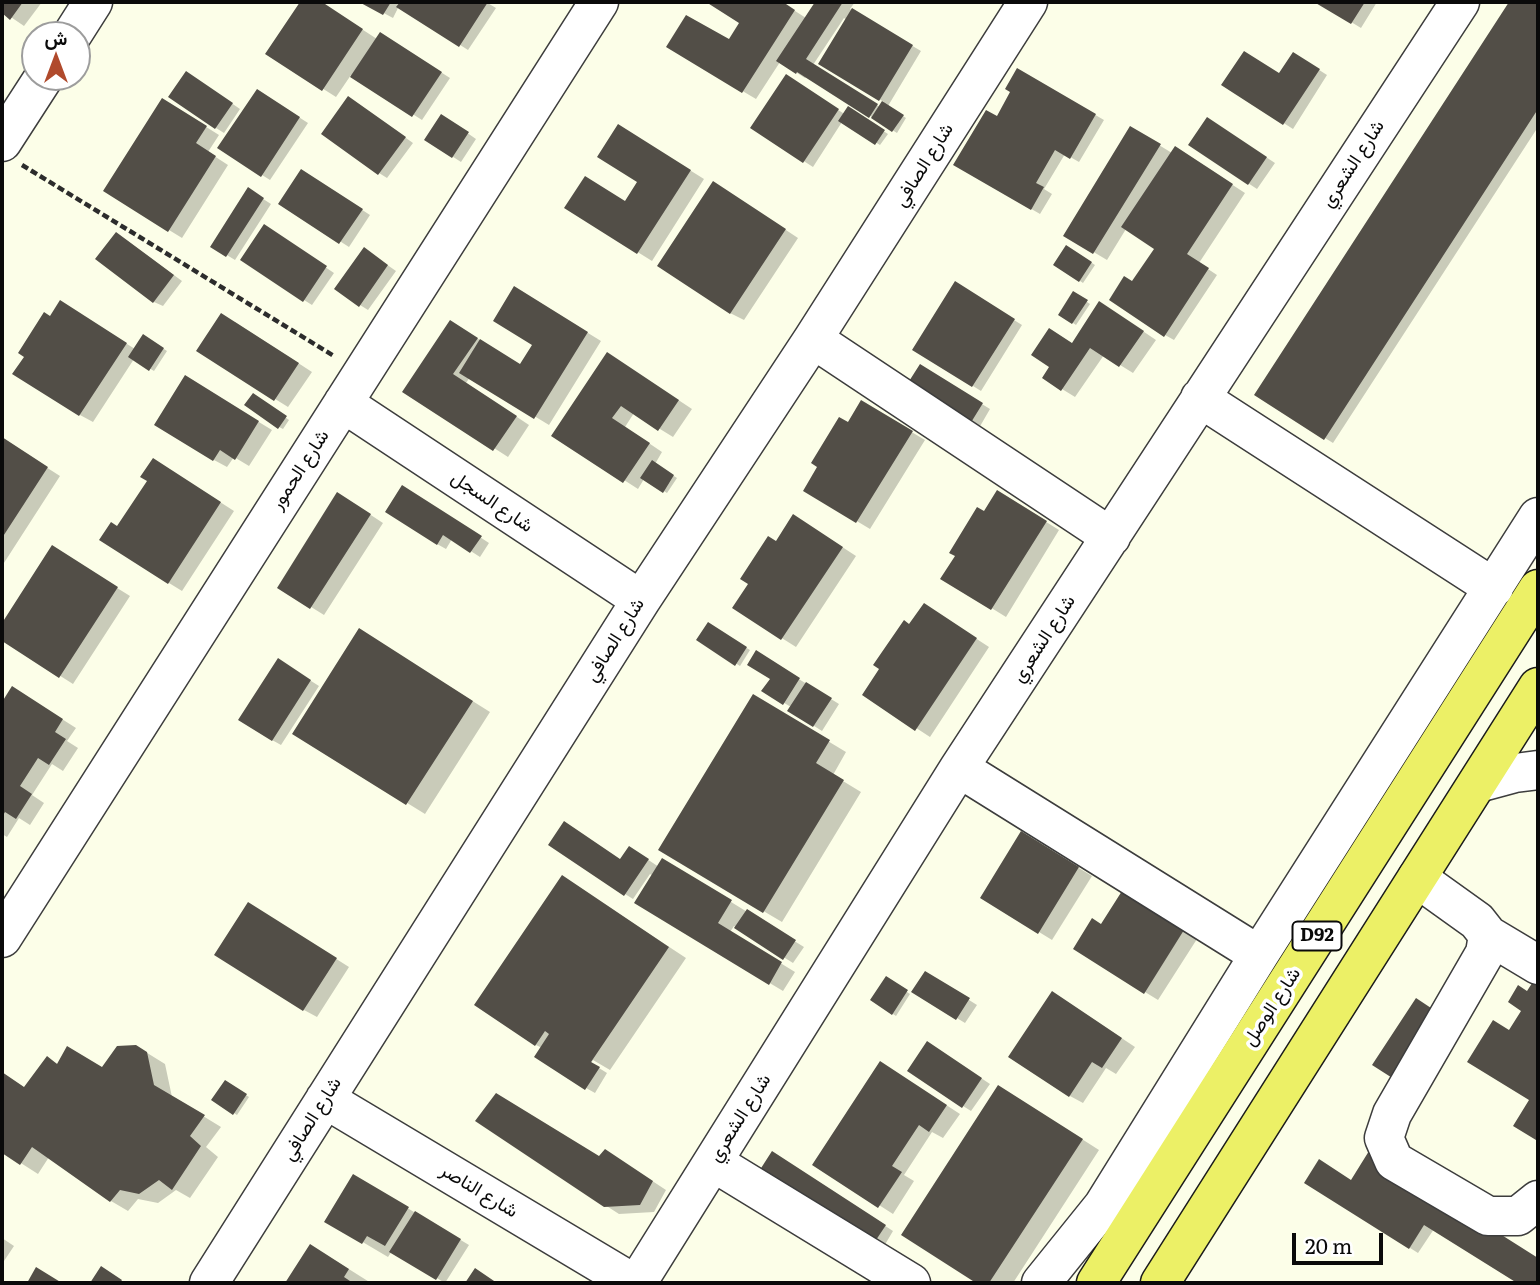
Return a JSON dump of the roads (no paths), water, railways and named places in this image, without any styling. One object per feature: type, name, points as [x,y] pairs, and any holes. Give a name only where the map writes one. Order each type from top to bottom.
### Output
[{"type":"main road","name":"شارع الوصل","points":[[1096,1283],[1538,589]]},
{"type":"main road","name":"D92","points":[[1160,1283],[1538,687]]},
{"type":"street","points":[[81,21],[93,2]]},
{"type":"street","name":"شارع الحمور","points":[[2,938],[598,2]]},
{"type":"street","name":"شارع الصافي","points":[[209,1283],[641,600],[813,339],[1028,2]]},
{"type":"street","name":"شارع الشعري","points":[[635,1283],[959,768],[1460,2]]},
{"type":"street","points":[[8,151],[37,91]]},
{"type":"street","points":[[813,339],[1111,537]]},
{"type":"street","name":"شارع السجل","points":[[352,388],[641,600]]},
{"type":"street","points":[[1200,398],[1494,588]]},
{"type":"street","points":[[1041,1283],[1103,1206],[1258,956],[1538,517]]},
{"type":"street","points":[[959,768],[1258,956]]},
{"type":"street","points":[[1478,783],[1538,770]]},
{"type":"street","points":[[1417,878],[1477,921],[1488,935],[1538,965]]},
{"type":"street","points":[[1488,935],[1485,953],[1392,1114],[1384,1138],[1394,1161],[1488,1216],[1518,1216],[1538,1200]]},
{"type":"street","name":"شارع الناصر","points":[[325,1099],[635,1283]]},
{"type":"street","points":[[713,1162],[911,1283]]}]
